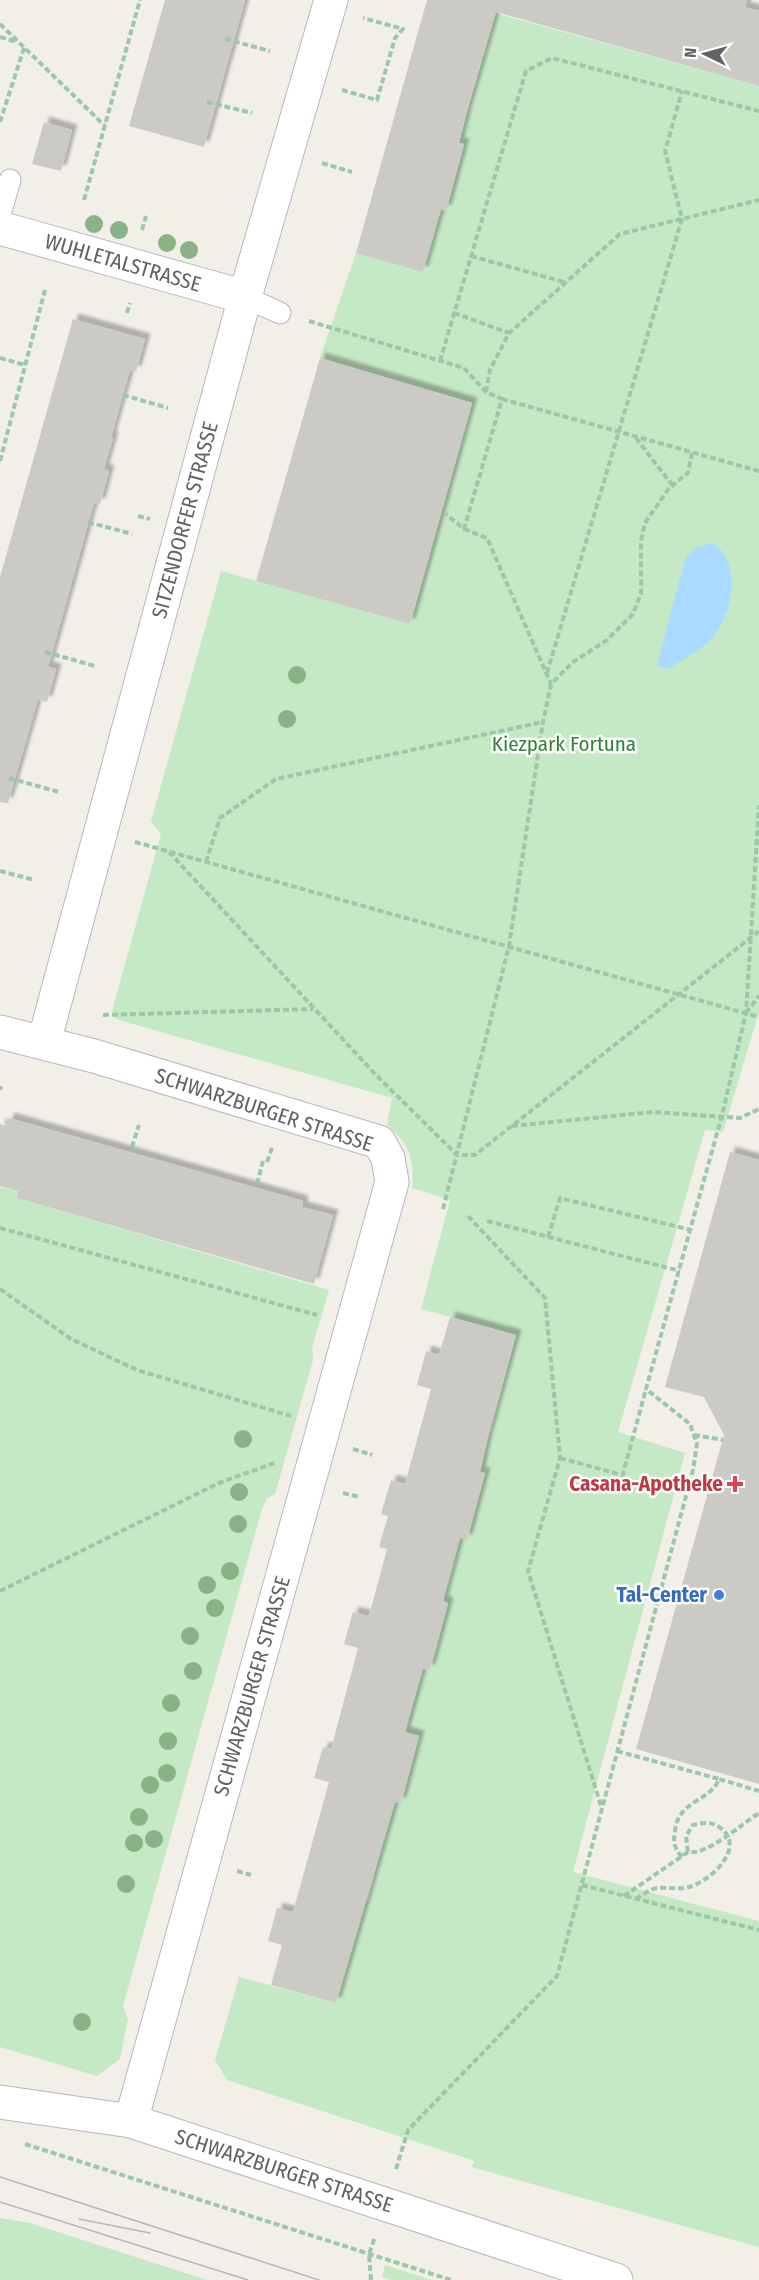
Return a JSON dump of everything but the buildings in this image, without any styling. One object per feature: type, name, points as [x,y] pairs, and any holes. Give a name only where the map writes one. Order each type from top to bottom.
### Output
[{"type":"street","name":"SITZENDORFER STRASSE","points":[[44,1042],[245,297],[331,0]]},
{"type":"street","name":"WUHLETALSTRASSE","points":[[0,228],[245,297]]},
{"type":"street","name":"SCHWARZBURGER STRASSE","points":[[0,1032],[44,1042],[379,1142],[388,1158],[392,1182],[132,2121],[616,2280]]},
{"type":"street","points":[[0,2102],[132,2121]]},
{"type":"lane","points":[[0,214],[10,180]]},
{"type":"lane","points":[[245,297],[280,313]]},
{"type":"path","points":[[84,200],[140,0]]},
{"type":"path","points":[[342,90],[377,100],[395,38],[403,29],[362,18]]},
{"type":"path","points":[[0,24],[105,126]]},
{"type":"path","points":[[0,37],[19,42]]},
{"type":"path","points":[[225,39],[270,51]]},
{"type":"path","points":[[0,122],[24,48]]},
{"type":"path","points":[[440,361],[526,71],[552,58],[759,111]]},
{"type":"path","points":[[547,673],[682,219],[665,151],[682,91]]},
{"type":"path","points":[[207,102],[252,113]]},
{"type":"path","points":[[322,163],[352,172]]},
{"type":"path","points":[[486,392],[490,370],[509,333],[620,234],[759,200]]},
{"type":"path","points":[[471,256],[564,282]]},
{"type":"path","points":[[0,461],[45,290]]},
{"type":"path","points":[[280,313],[464,368],[486,392],[502,399],[759,471]]},
{"type":"path","points":[[454,313],[509,333]]},
{"type":"path","points":[[0,358],[25,365]]},
{"type":"path","points":[[123,395],[168,408]]},
{"type":"path","points":[[464,529],[502,399]]},
{"type":"path","points":[[635,437],[672,485]]},
{"type":"path","points":[[551,684],[573,662],[607,640],[633,614],[641,593],[641,541],[645,523],[672,485],[688,473],[692,453]]},
{"type":"path","points":[[443,1209],[509,946],[543,722],[551,684],[487,538],[464,529],[446,514]]},
{"type":"path","points":[[88,522],[132,534]]},
{"type":"path","points":[[45,652],[95,666]]},
{"type":"path","points":[[206,862],[220,818],[276,779],[543,722]]},
{"type":"path","points":[[9,778],[59,792]]},
{"type":"path","points":[[620,1485],[722,1115],[746,1013],[759,805]]},
{"type":"path","points":[[100,831],[759,1017]]},
{"type":"path","points":[[169,852],[376,1075],[457,1155],[475,1155],[759,931]]},
{"type":"path","points":[[0,871],[35,880]]},
{"type":"path","points":[[746,1013],[759,996]]},
{"type":"path","points":[[104,1014],[314,1009]]},
{"type":"path","points":[[511,1126],[653,1112],[740,1118],[759,1109]]},
{"type":"path","points":[[132,1147],[139,1125]]},
{"type":"path","points":[[257,1184],[263,1161]]},
{"type":"path","points":[[548,1237],[560,1198],[691,1230]]},
{"type":"path","points":[[468,1216],[545,1298],[560,1458],[528,1571],[602,1807]]},
{"type":"path","points":[[487,1221],[680,1270]]},
{"type":"path","points":[[0,1228],[354,1325]]},
{"type":"path","points":[[0,1289],[71,1339],[137,1370],[325,1427]]},
{"type":"path","points":[[408,2130],[557,1976],[693,1470],[697,1444],[690,1424],[646,1389]]},
{"type":"path","points":[[694,1435],[723,1440]]},
{"type":"path","points":[[560,1458],[622,1475]]},
{"type":"path","points":[[0,1591],[219,1482],[287,1459],[314,1467]]},
{"type":"path","points":[[617,1751],[759,1791]]},
{"type":"path","points":[[682,1857],[673,1841],[675,1825],[681,1814],[716,1787],[719,1779]]},
{"type":"path","points":[[688,1852],[695,1854],[718,1843],[727,1833],[759,1813]]},
{"type":"path","points":[[636,1899],[655,1888],[688,1887],[709,1877],[729,1852],[731,1841],[727,1833],[718,1826],[705,1822],[693,1825],[686,1836],[688,1852]]},
{"type":"path","points":[[624,1896],[688,1852]]},
{"type":"path","points":[[582,1885],[759,1930]]},
{"type":"path","points":[[23,2143],[450,2280]]},
{"type":"green space","name":"Kiezpark Fortuna","points":[[495,13],[759,86],[759,1012],[723,1132],[705,1130],[618,1432],[685,1453],[573,1872],[759,1921],[759,2247],[471,2167],[475,2161],[227,2080],[215,2060],[239,1977],[336,2003],[365,1899],[368,1900],[393,1801],[401,1803],[419,1736],[402,1731],[423,1669],[430,1670],[448,1603],[443,1601],[459,1537],[467,1539],[485,1474],[480,1472],[516,1335],[421,1309],[450,1200],[412,1188],[409,1153],[401,1139],[387,1125],[392,1098],[119,1020],[114,1017],[112,1011],[161,834],[151,821],[221,571],[410,624],[472,403],[320,358],[356,253],[423,271],[439,208],[446,210],[464,145],[459,143]]},
{"type":"green space","points":[[0,1187],[18,1191],[17,1198],[329,1290],[312,1348],[313,1360],[275,1494],[267,1498],[262,1509],[123,2006],[128,2019],[120,2059],[97,2076],[0,2047]]},
{"type":"green space","points":[[0,2218],[30,2223],[207,2280],[0,2280]]},
{"type":"green space","points":[[385,2265],[432,2280],[392,2280],[382,2277]]},
{"type":"water","points":[[713,543],[728,562],[731,575],[730,601],[721,626],[705,645],[669,669],[657,666],[685,559],[696,547]]},
{"type":"tram line","points":[[0,2177],[319,2280]]},
{"type":"tram line","points":[[0,2202],[248,2280]]},
{"type":"tram line","points":[[79,2219],[150,2233]]},
{"type":"place","name":"Casana-Apotheke","points":[[735,1484]]},
{"type":"place","name":"Tal-Center","points":[[719,1595]]}]
